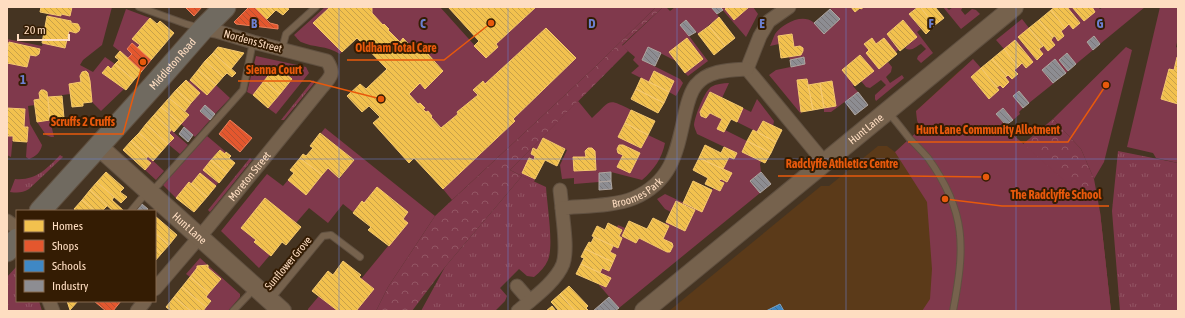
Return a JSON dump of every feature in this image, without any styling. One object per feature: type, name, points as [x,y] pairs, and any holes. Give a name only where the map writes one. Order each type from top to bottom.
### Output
[{"type":"main road","name":"Middleton Road","points":[[41,210],[203,29],[225,7]]},
{"type":"main road","points":[[7,251],[16,240]]},
{"type":"street","points":[[789,7],[769,21],[760,36],[746,69],[824,162]]},
{"type":"street","name":"Hunt Lane","points":[[644,311],[1014,7]]},
{"type":"street","name":"Nordens Street","points":[[203,29],[216,31],[326,61]]},
{"type":"street","name":"Moreton Street","points":[[156,288],[325,84],[332,74],[332,68],[326,61]]},
{"type":"street","name":"Broomes Park","points":[[562,208],[617,203],[633,199],[656,184],[666,173],[674,160],[687,106],[694,86],[706,77],[717,72],[746,69]]},
{"type":"street","name":"Hunt Lane","points":[[98,146],[200,236],[276,306]]},
{"type":"street","points":[[518,311],[548,285],[560,270],[563,263],[564,246],[560,190]]},
{"type":"street","points":[[7,221],[16,227]]},
{"type":"street","points":[[517,286],[530,300]]},
{"type":"street","points":[[137,311],[144,302]]},
{"type":"lane","points":[[139,7],[203,29]]},
{"type":"lane","points":[[282,49],[286,34],[316,7]]},
{"type":"lane","points":[[131,210],[141,199],[158,185],[243,90],[253,42]]},
{"type":"lane","points":[[887,111],[927,157],[948,190],[956,210],[960,232],[961,258],[959,281],[953,311]]},
{"type":"lane","name":"Sunflower Grove","points":[[276,306],[323,236],[331,235],[360,257]]},
{"type":"lane","points":[[233,311],[255,287]]},
{"type":"shaded area","points":[[960,70],[1011,133],[1100,212],[1111,311],[669,311],[821,186],[829,186],[878,146],[887,146],[895,152],[920,129],[916,111]]},
{"type":"green space","points":[[72,7],[112,7],[102,45],[83,60],[80,65],[93,72],[105,57],[115,64],[111,69],[108,66],[102,73],[126,90],[124,89],[101,111],[92,102],[86,71],[82,72],[80,76],[81,82],[70,94],[48,97],[47,92],[41,90],[40,99],[34,100],[35,105],[28,106],[30,124],[42,145],[37,154],[29,159],[26,157],[28,128],[24,127],[25,109],[7,108],[7,63],[27,67],[30,55],[39,55],[40,49],[9,42],[7,52],[7,39],[42,46],[43,43],[65,48],[69,31],[76,33],[79,31],[80,27],[78,24],[71,23],[71,21],[48,16],[49,13],[60,16]]},
{"type":"green space","points":[[325,7],[330,7],[313,23],[342,52],[340,54],[330,49],[301,42],[294,35]]},
{"type":"green space","points":[[372,7],[440,7],[486,58],[498,47],[496,44],[536,7],[656,7],[596,66],[452,200],[443,189],[515,121],[513,119],[576,58],[546,28],[485,84],[482,81],[474,89],[478,95],[457,112],[458,114],[441,128],[431,117],[432,116],[423,109],[424,108],[420,103],[418,104],[409,94],[420,83],[425,89],[443,70],[420,45],[414,50],[404,39],[400,42],[388,30],[389,28],[384,24],[383,25],[372,13]]},
{"type":"green space","points":[[656,7],[663,7],[622,45],[628,51],[510,170],[522,176],[445,267],[412,311],[376,311],[388,287],[435,216],[596,66]]},
{"type":"green space","points":[[663,7],[666,7],[670,11],[675,7],[711,7],[719,17],[698,34],[686,20],[680,24],[708,61],[688,76],[685,73],[703,59],[687,39],[676,61],[648,47],[642,60],[680,79],[683,83],[676,96],[669,92],[674,81],[654,71],[649,82],[631,73],[639,66],[633,60],[635,57],[622,46]]},
{"type":"green space","points":[[720,7],[728,7],[725,9],[734,20],[749,7],[753,7],[758,14],[746,37]]},
{"type":"green space","points":[[829,7],[851,7],[855,12],[864,7],[918,7],[909,14],[921,29],[917,32],[933,53],[921,63],[917,59],[918,56],[926,49],[921,44],[912,49],[905,48],[917,37],[903,20],[887,34],[899,49],[896,52],[876,44],[872,38],[864,44],[869,50],[866,53],[879,69],[888,62],[892,67],[891,72],[886,77],[890,83],[902,75],[904,78],[876,101],[875,95],[886,85],[881,80],[870,88],[866,87],[861,81],[873,71],[860,55],[842,70],[858,92],[831,112],[824,112],[824,108],[836,106],[832,81],[808,85],[807,79],[797,80],[801,114],[769,75],[776,70],[805,64],[804,57],[790,60],[789,57],[801,55],[803,48],[800,46],[794,47],[792,34],[778,36],[779,44],[770,46],[778,30],[787,23],[798,19],[813,22],[824,34],[840,19]]},
{"type":"green space","points":[[943,7],[946,7],[949,10],[953,7],[963,7],[961,10],[965,15],[972,9],[976,10],[980,14],[961,29]]},
{"type":"green space","points":[[1067,7],[1072,7],[1084,21],[1095,12],[1092,7],[1098,7],[1100,9],[1103,7],[1145,7],[1100,44],[1094,36],[1087,42],[1093,50],[1076,64],[1067,53],[1059,60],[1068,71],[1066,73],[1055,59],[1043,70],[1054,83],[1029,103],[1019,91],[1013,96],[1023,108],[1019,112],[1020,114],[1013,120],[1003,108],[996,114],[1011,133],[1100,212],[1111,311],[922,311],[930,299],[932,269],[927,202],[895,152],[920,129],[916,111],[973,59],[981,68],[971,77],[989,99],[999,90],[997,87],[1000,85],[1003,88],[1009,82],[1005,77],[1008,75],[1012,79],[1018,75],[1014,70],[1022,63],[1026,68],[1032,63],[1004,49],[996,40],[1022,19],[1029,28],[1018,38],[1037,60],[1043,54],[1039,49],[1043,46],[1048,51],[1055,45],[1051,40],[1055,36],[1059,40],[1064,36],[1061,31],[1069,24],[1073,28],[1080,23]]},
{"type":"green space","points":[[1160,7],[1178,7],[1178,38],[1176,47],[1178,48],[1178,57],[1174,70],[1169,69],[1162,99],[1178,103],[1178,163],[1156,158],[1153,153],[1127,147]]},
{"type":"green space","points":[[126,9],[150,18],[133,39],[140,45],[137,48],[132,43],[127,49],[132,54],[128,58],[113,46]]},
{"type":"green space","points":[[1126,47],[1132,50],[1104,162],[1094,179],[1081,149],[1053,119]]},
{"type":"green space","points":[[256,56],[306,67],[309,73],[276,114],[268,108],[292,80],[276,67],[253,95],[247,92]]},
{"type":"green space","points":[[190,80],[207,95],[216,85],[230,98],[215,114],[205,106],[200,111],[210,120],[195,137],[181,124],[189,115],[185,111],[200,93],[188,82]]},
{"type":"green space","points":[[313,80],[315,82],[284,120],[281,120]]},
{"type":"green space","points":[[970,82],[1011,133],[1023,144],[1053,119],[1081,149],[1094,179],[1100,212],[1111,311]]},
{"type":"green space","points":[[729,83],[722,98],[710,92],[700,112],[701,116],[705,118],[710,113],[722,119],[717,129],[724,132],[725,130],[747,141],[742,152],[761,161],[761,172],[750,181],[760,193],[619,308],[599,285],[606,287],[610,278],[600,273],[602,268],[609,271],[616,256],[610,252],[613,246],[618,248],[622,238],[619,236],[622,230],[617,227],[618,225],[625,228],[622,236],[636,243],[639,238],[667,252],[670,252],[673,246],[672,243],[663,239],[669,226],[665,224],[666,222],[685,231],[695,210],[676,201],[671,212],[665,209],[657,199],[665,194],[701,211],[713,188],[720,191],[724,183],[719,181],[721,179],[727,181],[731,173],[723,169],[729,157],[734,159],[737,153],[697,134],[694,125],[700,104],[708,90],[715,85]]},
{"type":"green space","points":[[757,99],[774,121],[773,126],[763,121],[757,132],[737,122],[743,108],[751,112]]},
{"type":"green space","points":[[578,101],[592,118],[609,103],[617,103],[631,110],[618,137],[641,148],[648,135],[665,143],[662,154],[657,163],[642,180],[611,172],[599,173],[599,182],[574,184],[574,178],[562,179],[560,165],[567,150],[543,138],[537,150],[533,149],[531,154],[535,156],[534,160],[523,173],[535,179],[534,182],[510,170]],"holes":[[[619,145],[623,145],[640,153],[623,155],[618,153],[617,149]],[[588,148],[592,148],[596,170],[574,171],[573,157],[586,157],[585,151]]]},
{"type":"green space","points":[[50,120],[54,137],[46,135],[37,122]]},
{"type":"green space","points":[[325,128],[435,216],[388,287],[376,311],[356,311],[373,289],[361,279],[407,223],[403,219],[408,212],[377,187],[364,203],[362,201],[353,212],[343,204],[328,223],[309,208],[296,223],[265,198],[241,228],[256,240],[254,243],[270,255],[259,268],[221,231],[267,174],[283,186],[288,180],[306,195],[328,168],[340,178],[354,160],[321,133]]},
{"type":"green space","points":[[171,130],[188,145],[180,154],[168,144],[169,133]]},
{"type":"green space","points":[[7,136],[13,136],[11,157],[7,155]]},
{"type":"green space","points":[[207,136],[226,152],[225,154],[219,150],[203,170],[218,183],[216,186],[200,173],[176,198],[163,185]]},
{"type":"green space","points":[[1118,151],[1178,163],[1178,311],[1120,311],[1112,211]]},
{"type":"green space","points":[[60,155],[63,157],[29,189],[15,193],[10,192],[15,179],[35,176],[50,165]]},
{"type":"green space","points":[[148,156],[164,171],[156,180],[145,170],[151,163],[146,159]]},
{"type":"green space","points":[[250,158],[252,160],[210,212],[208,210]]},
{"type":"green space","points":[[522,176],[546,187],[550,225],[550,253],[544,267],[534,277],[527,276],[519,269],[500,288],[507,296],[505,301],[495,311],[421,311],[445,267]]},
{"type":"green space","points":[[200,258],[240,294],[240,297],[228,311],[203,311],[211,302],[206,297],[221,279],[208,268],[207,265],[197,268],[190,277],[186,274]]},
{"type":"green space","points":[[16,267],[16,302],[39,302],[42,311],[7,311],[7,277]]},
{"type":"green space","points":[[319,296],[338,311],[308,311]]},
{"type":"building: Homes","points":[[41,7],[72,7],[70,16],[61,14],[61,16],[40,12]]},
{"type":"building: Homes","points":[[254,7],[269,7],[274,12],[266,20]]},
{"type":"building: Homes","points":[[269,7],[285,7],[289,9],[283,15],[276,10],[274,12]]},
{"type":"building: Homes","points":[[330,7],[372,7],[372,13],[400,42],[403,38],[414,50],[420,45],[443,71],[425,89],[420,83],[409,94],[418,104],[420,103],[425,108],[423,109],[426,112],[428,111],[432,116],[431,117],[441,128],[458,114],[457,112],[478,95],[473,90],[483,81],[485,84],[546,28],[576,58],[513,119],[515,121],[443,189],[414,158],[409,163],[373,123],[380,117],[369,106],[362,112],[347,96],[360,84],[366,89],[387,69],[357,38],[342,52],[313,23]]},
{"type":"building: Homes","points":[[448,7],[536,7],[496,44],[498,47],[486,58],[474,46],[479,41]]},
{"type":"building: Homes","points":[[728,7],[749,7],[734,20],[725,9]]},
{"type":"building: Homes","points":[[851,7],[864,7],[855,12]]},
{"type":"building: Homes","points":[[920,7],[935,25],[926,34],[909,14]]},
{"type":"building: Homes","points":[[920,7],[935,7],[944,18],[935,25]]},
{"type":"building: Homes","points":[[1055,7],[1067,7],[1080,23],[1073,29],[1069,24],[1065,28],[1051,10]]},
{"type":"building: Homes","points":[[1072,7],[1092,7],[1095,12],[1084,21]]},
{"type":"building: Homes","points":[[1051,10],[1065,28],[1061,31],[1064,36],[1058,41],[1039,20]]},
{"type":"building: Homes","points":[[47,16],[78,24],[80,28],[79,31],[76,33],[69,31],[65,48],[42,43]]},
{"type":"building: Homes","points":[[719,17],[735,38],[725,46],[709,26]]},
{"type":"building: Homes","points":[[150,18],[157,24],[160,21],[174,33],[151,60],[137,48],[140,45],[132,39]]},
{"type":"building: Homes","points":[[903,20],[917,37],[900,51],[887,34]]},
{"type":"building: Homes","points":[[1039,20],[1053,37],[1051,40],[1055,45],[1048,51],[1029,28]]},
{"type":"building: Homes","points":[[709,26],[725,46],[714,55],[698,34]]},
{"type":"building: Homes","points":[[1029,28],[1043,46],[1039,49],[1043,54],[1037,60],[1018,37]]},
{"type":"building: Homes","points":[[792,34],[794,47],[800,46],[803,48],[803,51],[801,55],[781,58],[778,36]]},
{"type":"building: Homes","points":[[687,38],[703,59],[685,73],[669,52]]},
{"type":"building: Homes","points":[[872,38],[876,44],[884,38],[897,54],[879,69],[866,53],[869,50],[864,44]]},
{"type":"building: Homes","points":[[1015,40],[1033,62],[1026,68],[1022,63],[1018,67],[1004,49]]},
{"type":"building: Homes","points":[[9,42],[40,49],[39,54],[36,56],[30,55],[27,67],[7,63]]},
{"type":"building: Homes","points":[[218,47],[244,53],[231,69],[213,53]]},
{"type":"building: Homes","points":[[1004,49],[1018,67],[1014,70],[1018,74],[1012,79],[1008,75],[1007,76],[992,59]]},
{"type":"building: Homes","points":[[120,51],[142,71],[134,80],[115,64],[119,60],[115,57]]},
{"type":"building: Homes","points":[[213,53],[236,73],[232,77],[227,73],[223,77],[205,61]]},
{"type":"building: Homes","points":[[860,55],[874,71],[855,86],[842,70]]},
{"type":"building: Homes","points":[[1177,57],[1178,104],[1161,99],[1169,69],[1174,70]]},
{"type":"building: Homes","points":[[992,59],[1007,76],[1005,77],[1009,82],[1003,88],[1000,85],[997,87],[981,68]]},
{"type":"building: Homes","points":[[205,61],[223,77],[216,85],[198,70]]},
{"type":"building: Homes","points":[[115,64],[134,80],[126,90],[102,73],[108,66],[111,69]]},
{"type":"building: Homes","points":[[276,66],[292,79],[280,94],[264,81]]},
{"type":"building: Homes","points":[[981,68],[999,90],[989,99],[971,77]]},
{"type":"building: Homes","points":[[198,70],[216,85],[207,95],[190,80]]},
{"type":"building: Homes","points":[[86,71],[90,81],[92,102],[83,103],[83,106],[72,107],[69,84],[81,82],[80,76],[82,72]]},
{"type":"building: Homes","points":[[654,71],[674,81],[669,92],[649,82]]},
{"type":"building: Homes","points":[[641,78],[669,92],[664,103],[636,89]]},
{"type":"building: Homes","points":[[807,79],[813,110],[801,112],[797,80]]},
{"type":"building: Homes","points":[[186,80],[200,93],[191,103],[176,90]]},
{"type":"building: Homes","points":[[264,81],[280,94],[268,108],[253,95]]},
{"type":"building: Homes","points":[[832,81],[836,106],[824,108],[820,83]]},
{"type":"building: Homes","points":[[820,83],[824,108],[813,110],[808,85]]},
{"type":"building: Homes","points":[[636,89],[664,103],[658,113],[631,99]]},
{"type":"building: Homes","points":[[41,90],[47,92],[50,120],[37,122],[34,100],[40,99],[39,93]]},
{"type":"building: Homes","points":[[176,90],[191,103],[185,111],[169,98]]},
{"type":"building: Homes","points":[[710,92],[743,108],[737,122],[731,119],[724,132],[717,129],[722,119],[710,113],[706,118],[701,116],[700,112]]},
{"type":"building: Homes","points":[[62,96],[64,118],[50,120],[48,97]]},
{"type":"building: Homes","points":[[169,98],[189,115],[181,124],[161,107]]},
{"type":"building: Homes","points":[[161,107],[181,124],[174,132],[154,115]]},
{"type":"building: Homes","points":[[7,108],[25,109],[24,127],[28,127],[27,142],[13,141],[13,136],[7,136]]},
{"type":"building: Homes","points":[[631,110],[655,121],[648,135],[625,123]]},
{"type":"building: Homes","points":[[154,115],[171,130],[169,133],[174,138],[168,144],[146,124]]},
{"type":"building: Homes","points":[[763,121],[782,130],[776,142],[757,132]]},
{"type":"building: Homes","points":[[625,123],[648,135],[641,148],[618,137]]},
{"type":"building: Homes","points":[[146,124],[168,144],[161,152],[139,133]]},
{"type":"building: Homes","points":[[753,130],[776,142],[771,153],[747,141]]},
{"type":"building: Homes","points":[[139,133],[161,152],[153,161],[131,141]]},
{"type":"building: Homes","points":[[320,133],[354,160],[339,178],[328,168],[322,175],[300,158],[303,154],[306,156],[313,148],[310,146]]},
{"type":"building: Homes","points":[[543,138],[565,149],[557,166],[545,160],[535,179],[522,173],[529,158],[534,160],[535,156],[531,154],[533,148],[537,150]]},
{"type":"building: Homes","points":[[131,141],[148,156],[146,159],[151,163],[145,170],[123,150]]},
{"type":"building: Homes","points":[[747,141],[771,153],[765,163],[742,152]]},
{"type":"building: Homes","points":[[619,145],[623,145],[640,153],[630,173],[617,167],[623,155],[618,153],[617,149]]},
{"type":"building: Homes","points":[[705,145],[721,153],[724,147],[737,153],[734,159],[729,157],[723,169],[699,158]]},
{"type":"building: Homes","points":[[588,148],[592,148],[595,151],[596,170],[574,171],[573,157],[586,157],[585,151]]},
{"type":"building: Homes","points":[[220,150],[231,156],[229,158],[235,163],[227,173],[211,160]]},
{"type":"building: Homes","points":[[300,158],[322,175],[306,195],[288,180],[294,173],[290,170]]},
{"type":"building: Homes","points":[[699,158],[732,173],[727,182],[721,179],[719,181],[724,183],[720,191],[705,184],[708,178],[693,170]]},
{"type":"building: Homes","points":[[211,160],[227,173],[219,183],[203,170]]},
{"type":"building: Homes","points":[[106,172],[124,188],[120,192],[127,197],[121,203],[97,182]]},
{"type":"building: Homes","points":[[200,173],[216,186],[207,197],[191,184]]},
{"type":"building: Homes","points":[[693,181],[712,190],[702,212],[683,203]]},
{"type":"building: Homes","points":[[97,182],[114,197],[112,200],[123,210],[112,210],[90,190]]},
{"type":"building: Homes","points":[[189,182],[207,197],[194,212],[176,198]]},
{"type":"building: Homes","points":[[377,187],[408,212],[403,219],[408,223],[389,246],[368,230],[371,227],[353,213],[362,201],[364,203]]},
{"type":"building: Homes","points":[[90,190],[107,206],[103,210],[94,210],[82,200]]},
{"type":"building: Homes","points":[[265,198],[301,227],[286,245],[282,242],[271,256],[254,242],[256,240],[241,228]]},
{"type":"building: Homes","points":[[82,200],[94,210],[75,210],[74,209]]},
{"type":"building: Homes","points":[[676,201],[695,210],[685,231],[666,222]]},
{"type":"building: Homes","points":[[156,217],[177,235],[169,245],[156,234]]},
{"type":"building: Homes","points":[[653,218],[669,226],[663,239],[672,243],[673,246],[670,252],[667,252],[639,238],[636,243],[622,236],[629,221],[647,229]]},
{"type":"building: Homes","points":[[608,223],[622,230],[619,236],[622,238],[618,248],[592,236],[597,226],[605,230]]},
{"type":"building: Homes","points":[[156,234],[169,245],[161,254],[156,249]]},
{"type":"building: Homes","points":[[594,237],[613,246],[610,252],[616,255],[613,262],[585,249]]},
{"type":"building: Homes","points":[[156,249],[161,254],[156,260]]},
{"type":"building: Homes","points":[[585,249],[613,262],[609,271],[602,268],[600,273],[581,264],[584,258],[581,257]]},
{"type":"building: Homes","points":[[343,261],[361,275],[359,277],[374,289],[356,311],[338,311],[312,291],[328,271],[333,275]]},
{"type":"building: Homes","points":[[581,264],[611,278],[606,287],[576,274]]},
{"type":"building: Homes","points":[[208,265],[208,268],[221,279],[209,293],[190,277],[197,266]]},
{"type":"building: Homes","points":[[190,277],[209,293],[206,297],[211,301],[206,307],[182,287]]},
{"type":"building: Homes","points":[[569,286],[588,306],[586,308],[589,311],[575,311],[560,294]]},
{"type":"building: Homes","points":[[182,287],[206,307],[203,311],[197,309],[195,311],[191,311],[174,297]]},
{"type":"building: Homes","points":[[560,294],[575,311],[559,311],[551,302]]},
{"type":"building: Homes","points":[[174,297],[191,311],[171,311],[166,307]]},
{"type":"building: Homes","points":[[67,302],[77,302],[70,310]]},
{"type":"building: Homes","points":[[552,306],[556,311],[546,311]]},
{"type":"building: Shops","points":[[185,7],[202,7],[194,16]]},
{"type":"building: Shops","points":[[249,7],[254,7],[270,23],[278,25],[278,29],[236,24],[234,22]]},
{"type":"building: Shops","points":[[132,43],[151,60],[142,71],[128,58],[132,54],[127,49]]},
{"type":"building: Shops","points":[[230,120],[252,138],[240,152],[219,134]]},
{"type":"building: Shops","points":[[95,302],[120,302],[113,311],[106,311]]},
{"type":"building: Schools","points":[[780,304],[784,311],[766,311]]},
{"type":"building: Industry","points":[[711,7],[720,7],[723,10],[717,14]]},
{"type":"building: Industry","points":[[830,9],[840,19],[824,34],[814,23]]},
{"type":"building: Industry","points":[[686,20],[696,32],[689,36],[680,25]]},
{"type":"building: Industry","points":[[1094,36],[1100,44],[1093,50],[1087,42]]},
{"type":"building: Industry","points":[[648,47],[661,53],[655,66],[642,60]]},
{"type":"building: Industry","points":[[1067,53],[1076,64],[1068,71],[1059,60]]},
{"type":"building: Industry","points":[[804,57],[805,64],[791,67],[790,60]]},
{"type":"building: Industry","points":[[1055,59],[1066,73],[1053,83],[1042,70]]},
{"type":"building: Industry","points":[[1019,91],[1029,103],[1023,108],[1013,96]]},
{"type":"building: Industry","points":[[858,92],[868,105],[855,115],[845,102]]},
{"type":"building: Industry","points":[[205,105],[215,114],[210,120],[200,111]]},
{"type":"building: Industry","points":[[1003,108],[1013,120],[1006,125],[996,114]]},
{"type":"building: Industry","points":[[184,127],[193,135],[188,142],[179,134]]},
{"type":"building: Industry","points":[[611,172],[611,181],[599,182],[599,173]]},
{"type":"building: Industry","points":[[761,172],[771,184],[760,193],[750,181]]},
{"type":"building: Industry","points":[[611,181],[612,189],[599,190],[599,182]]},
{"type":"building: Industry","points":[[142,204],[148,209],[147,210],[137,210]]},
{"type":"building: Industry","points":[[609,297],[619,308],[615,311],[593,311]]},
{"type":"place","name":"Oldham Total Care","points":[[491,23]]},
{"type":"place","name":"Scruffs 2 Cruffs","points":[[143,62]]},
{"type":"place","name":"Hunt Lane Community Allotment","points":[[1106,85]]},
{"type":"place","name":"Sienna Court","points":[[381,99]]},
{"type":"place","name":"Radclyffe Athletics Centre","points":[[986,177]]},
{"type":"place","name":"The Radclyffe School","points":[[945,199]]}]
